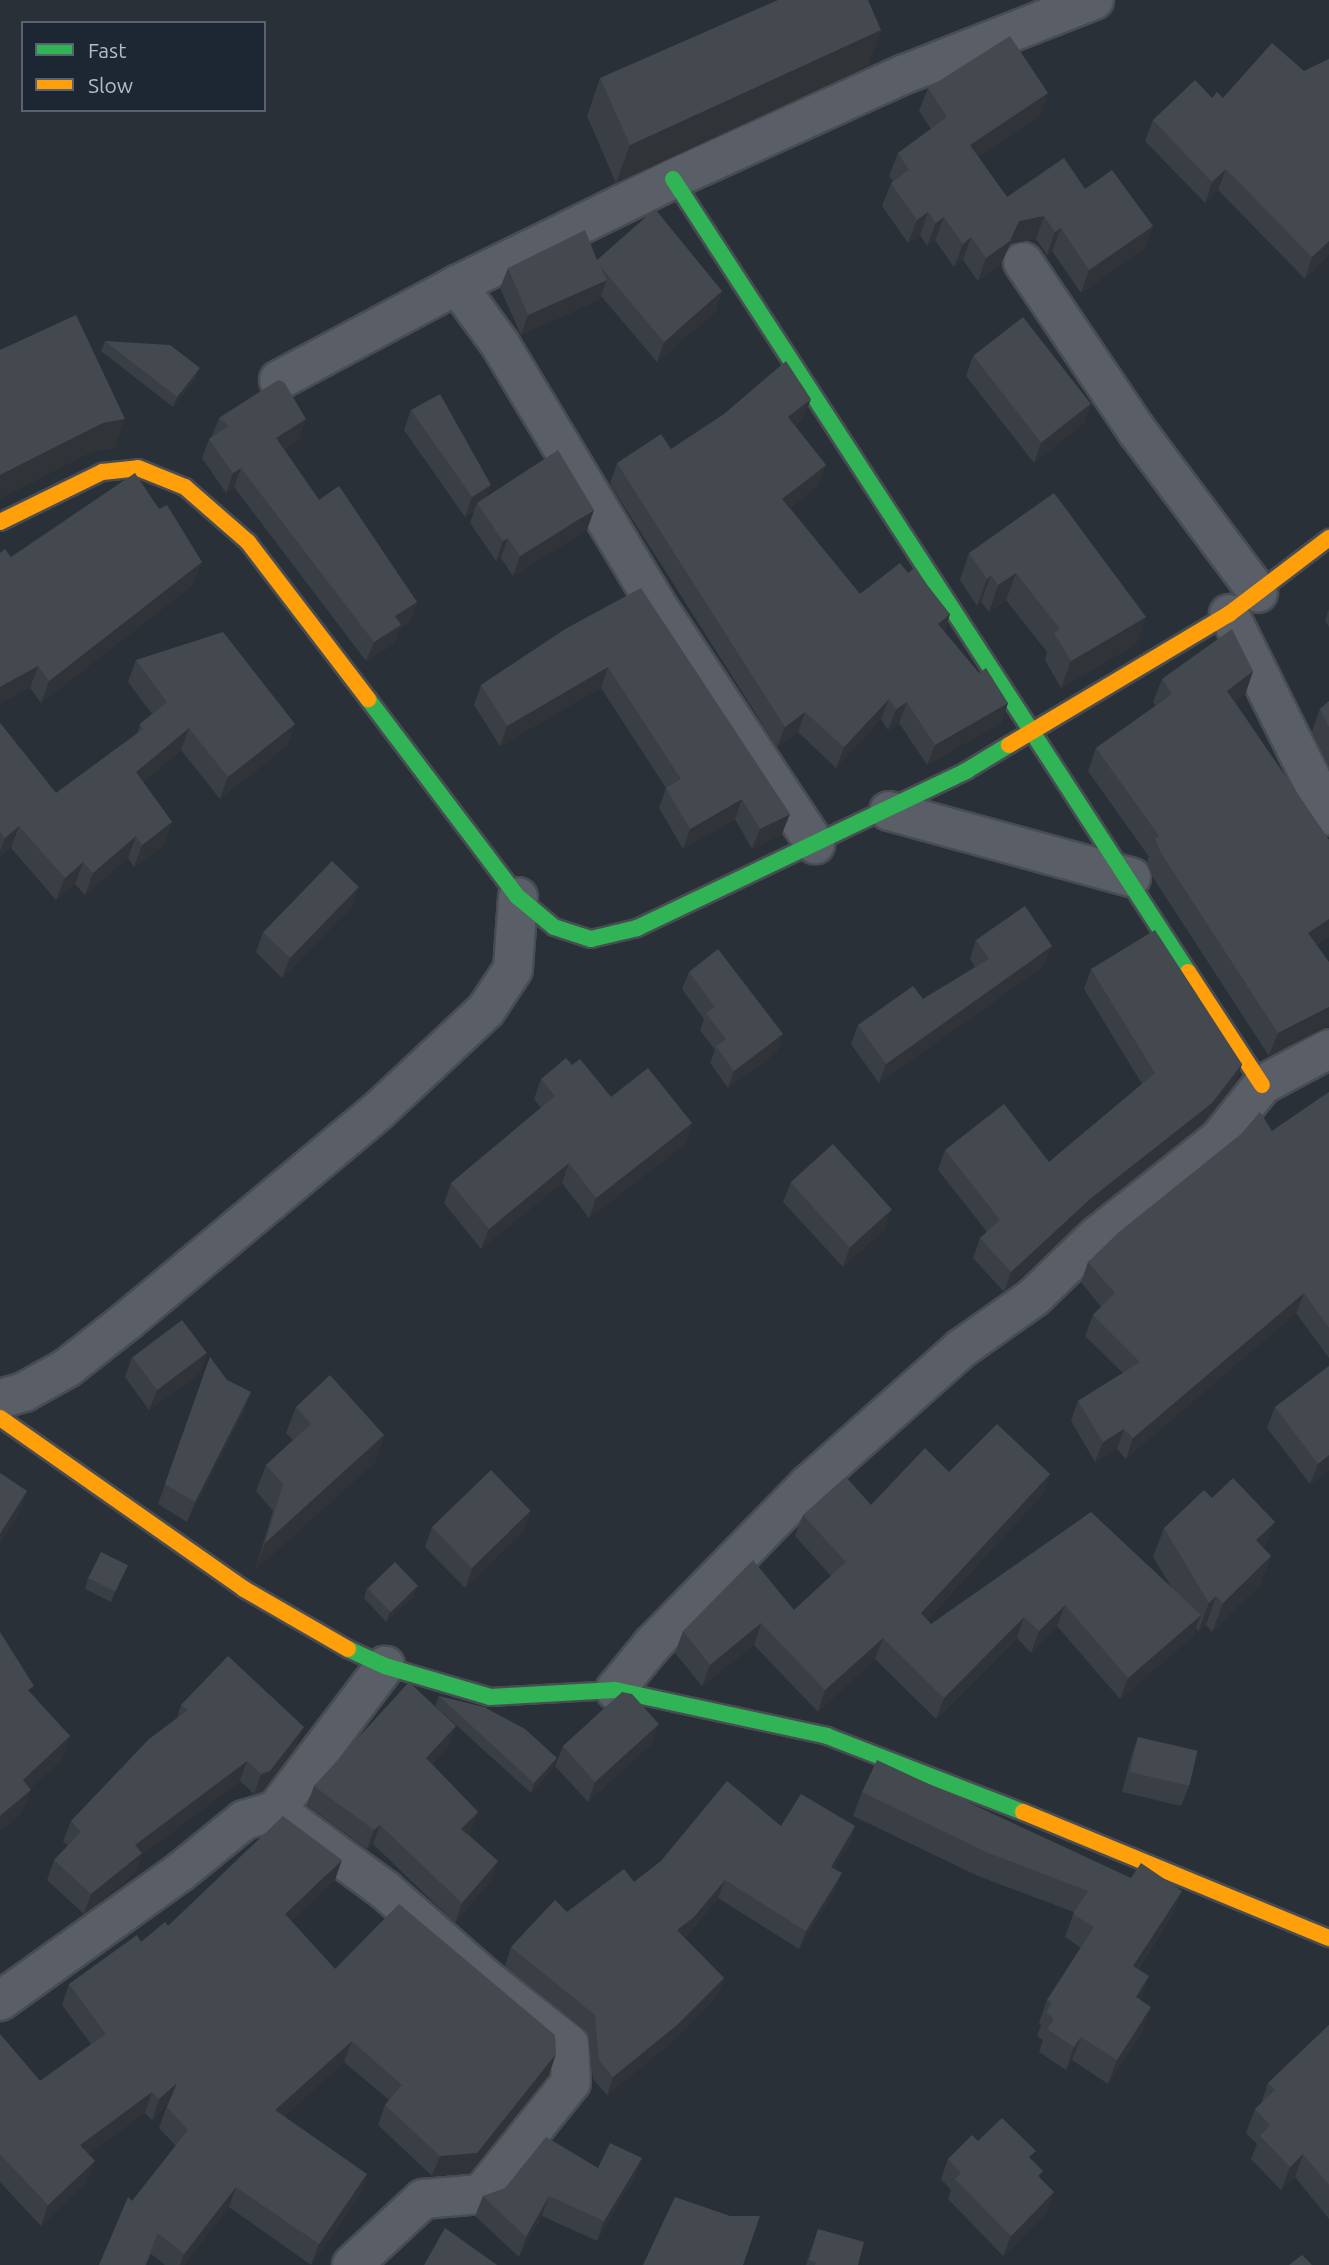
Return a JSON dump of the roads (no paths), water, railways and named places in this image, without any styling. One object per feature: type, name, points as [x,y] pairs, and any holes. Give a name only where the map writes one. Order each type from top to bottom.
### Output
[{"type":"street","points":[[279,380],[457,285],[673,179],[905,74],[1094,0]]},
{"type":"street","points":[[673,179],[945,591],[1032,732],[1131,877],[1262,1085]]},
{"type":"street","points":[[1023,262],[1137,431],[1244,604],[1329,815]]},
{"type":"street","points":[[457,285],[500,344],[660,610],[815,844]]},
{"type":"street","points":[[0,522],[102,472],[138,468],[185,487],[248,542],[518,897],[554,927],[591,939],[637,928],[889,811],[1032,732],[1244,604],[1329,538]]},
{"type":"street","points":[[889,811],[1131,877]]},
{"type":"street","points":[[0,1399],[24,1392],[67,1368],[127,1321],[377,1112],[486,1010],[513,969],[518,897]]},
{"type":"street","points":[[615,1690],[652,1645],[808,1485],[962,1348],[1034,1297],[1116,1220],[1220,1138],[1262,1085],[1329,1049]]},
{"type":"street","points":[[0,1418],[74,1474],[244,1589],[324,1638],[385,1666],[490,1697],[615,1690],[827,1736],[1129,1853],[1329,1938]]},
{"type":"street","points":[[0,2001],[179,1873],[244,1820],[276,1810],[385,1666]]},
{"type":"street","points":[[276,1810],[385,1891],[486,1979],[569,2044],[571,2081],[481,2194],[423,2199],[352,2265]]}]
